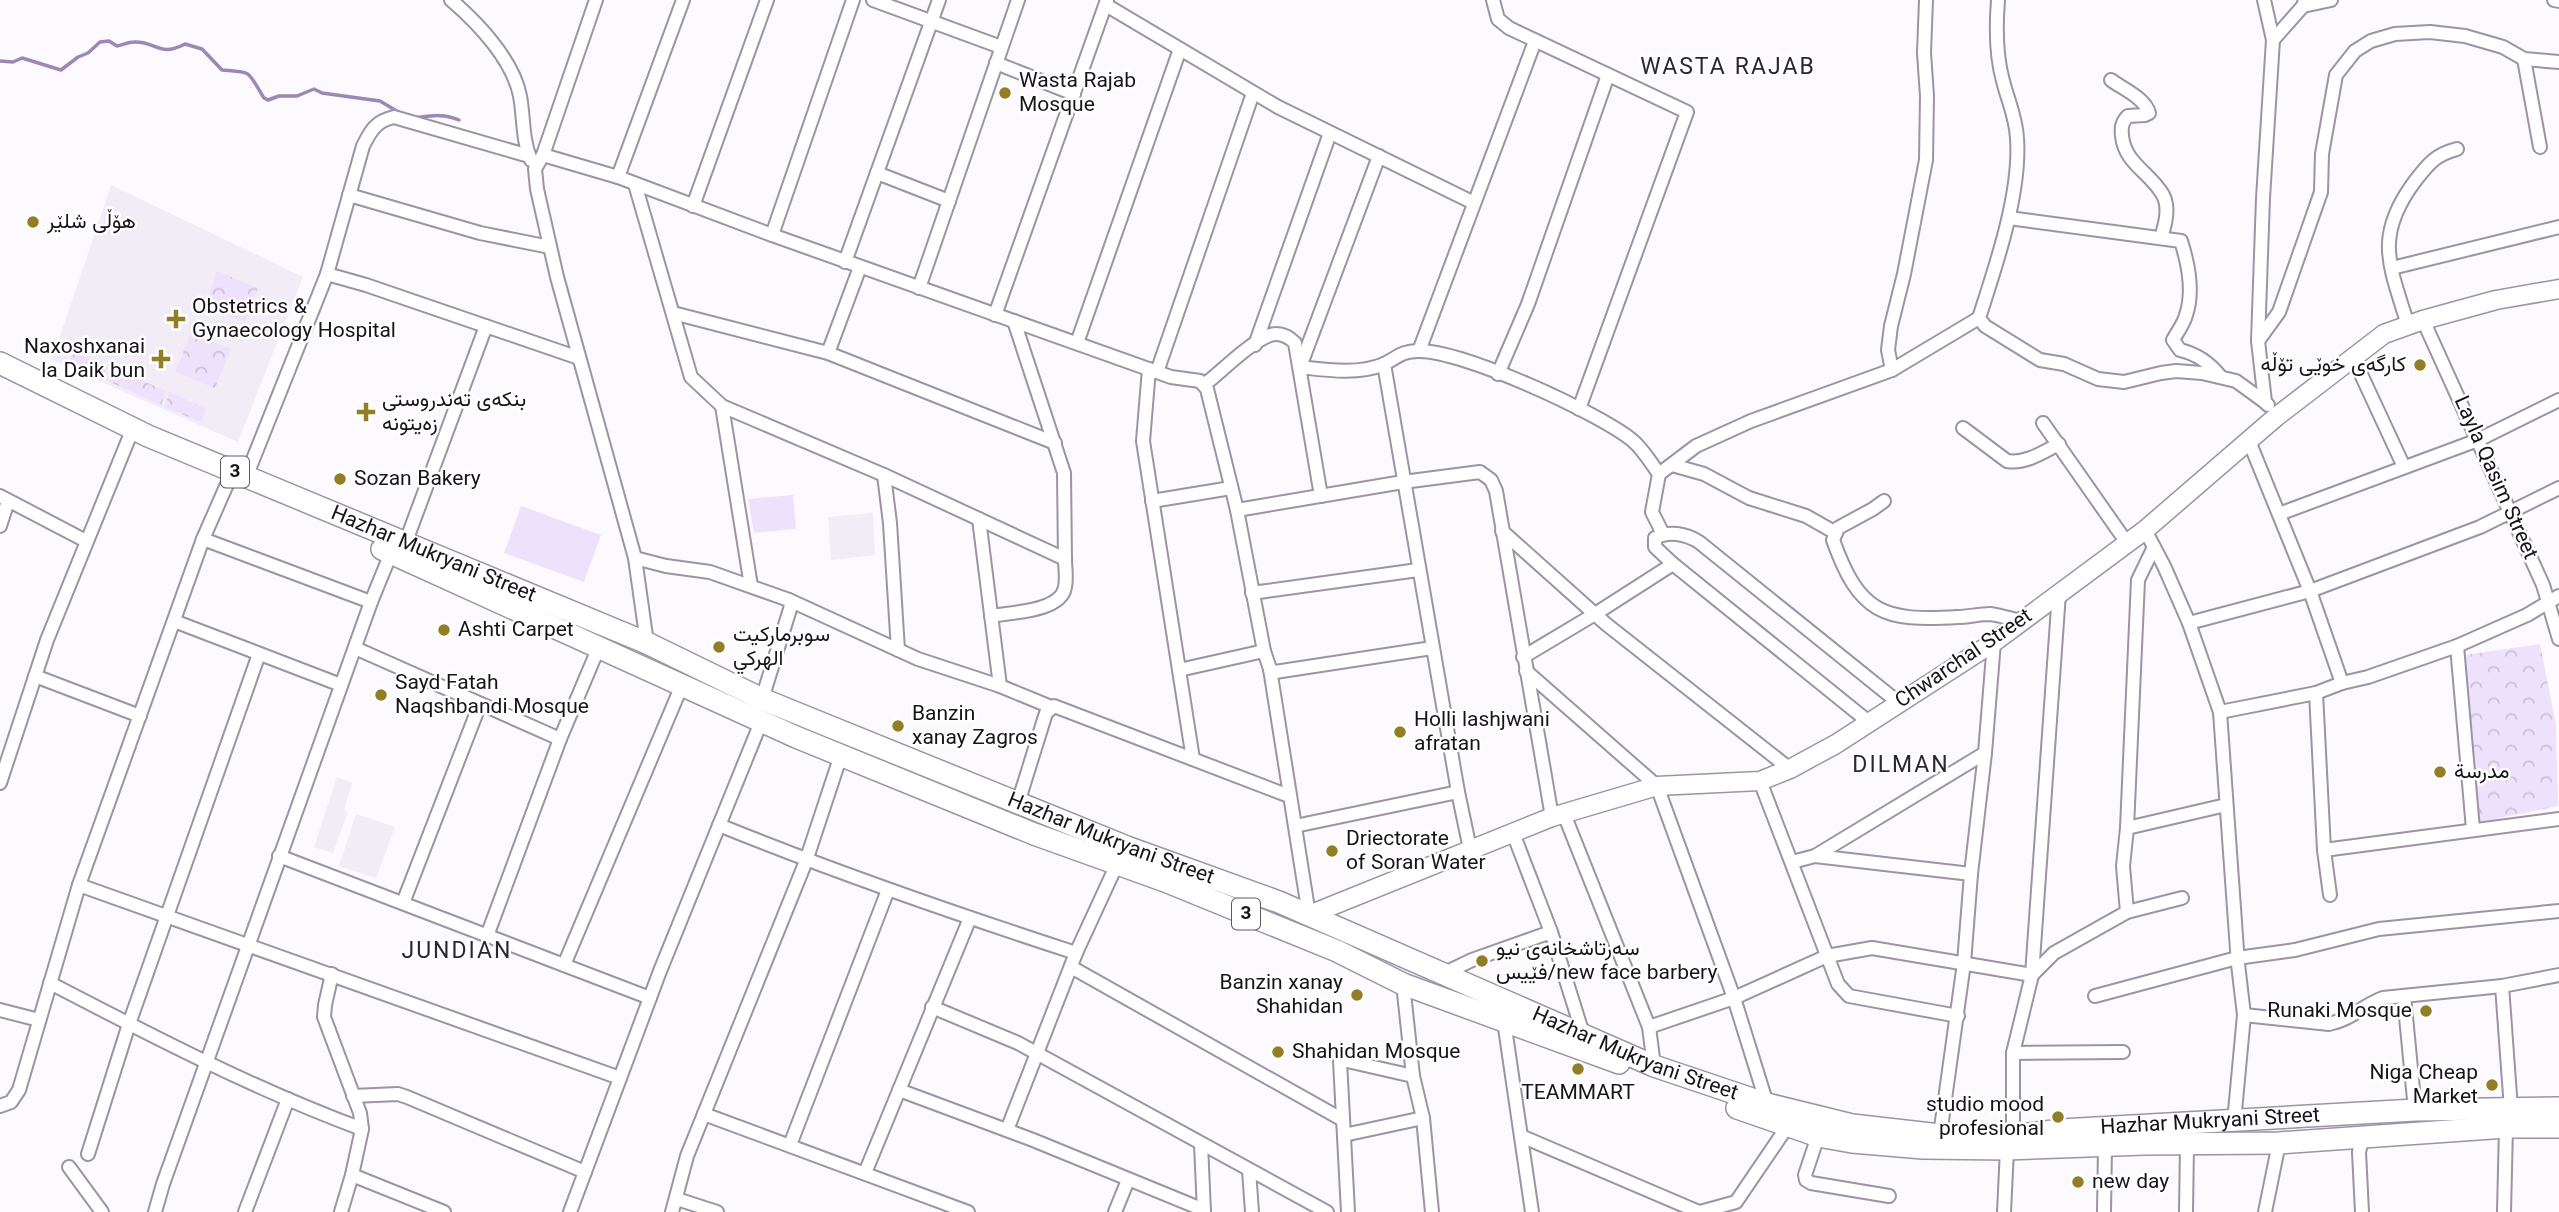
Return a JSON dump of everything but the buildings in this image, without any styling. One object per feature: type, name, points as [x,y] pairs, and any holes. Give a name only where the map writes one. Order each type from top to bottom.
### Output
[{"type":"highway","name":"Hazhar Mukryani Street","points":[[0,363],[237,479],[398,549],[647,643],[762,699],[1018,803],[1309,915],[1654,1066],[1767,1104],[1852,1125],[2010,1142],[2105,1147],[2138,1136]]},
{"type":"highway","name":"Hazhar Mukryani Street","points":[[0,379],[129,438],[237,479]]},
{"type":"highway","name":"Hazhar Mukryani Street","points":[[472,579],[598,649],[761,722],[1034,834],[1337,951],[1403,984],[1787,1127],[1818,1136],[1923,1148],[2010,1142],[2061,1130],[2278,1143],[2363,1137],[2508,1118],[2559,1108]]},
{"type":"highway","points":[[1034,834],[1041,812]]},
{"type":"highway","name":"Hazhar Mukryani Street","points":[[2176,1138],[2234,1122],[2415,1110],[2508,1118],[2559,1127]]},
{"type":"main road","name":"Chwarchal Street","points":[[1309,915],[1558,815],[1657,786],[1760,782],[1790,769],[1870,723],[1994,642],[2145,530],[2276,417],[2384,334],[2415,322],[2496,300],[2559,289]]},
{"type":"street","points":[[451,0],[485,33],[500,52],[519,92],[529,156],[535,169],[550,247],[635,558],[647,643]]},
{"type":"street","points":[[535,169],[543,155],[596,0]]},
{"type":"street","points":[[618,177],[682,0]]},
{"type":"street","points":[[693,206],[767,0]]},
{"type":"street","points":[[772,235],[853,0]]},
{"type":"street","points":[[873,0],[1001,47]]},
{"type":"street","points":[[845,261],[939,0]]},
{"type":"street","points":[[919,288],[1018,0]]},
{"type":"street","points":[[1493,0],[1498,19],[1509,28],[1687,112],[1579,409]]},
{"type":"street","points":[[1892,370],[1888,350],[1891,326],[1926,160],[1926,0]]},
{"type":"street","points":[[1663,534],[1652,512],[1659,474],[1696,446],[1765,414],[1825,396],[1892,370],[1979,318],[2009,218],[2018,140],[2013,110],[2002,80],[1998,50],[1998,0]]},
{"type":"street","points":[[2264,0],[2273,40],[2263,198],[2258,341],[2265,401]]},
{"type":"street","points":[[2273,40],[2304,3],[2331,0]]},
{"type":"street","points":[[995,315],[1106,2],[1253,93],[1474,203]]},
{"type":"street","points":[[2258,341],[2279,312],[2321,192],[2322,154],[2336,75],[2355,51],[2371,41],[2395,34],[2430,32],[2465,36],[2503,47],[2524,59],[2559,62]]},
{"type":"street","points":[[1419,351],[1535,41]]},
{"type":"street","points":[[1077,344],[1180,49]]},
{"type":"street","points":[[2524,59],[2540,147]]},
{"type":"street","points":[[996,63],[1074,94]]},
{"type":"street","points":[[1498,374],[1528,304],[1608,75]]},
{"type":"street","points":[[2110,80],[2145,103],[2149,109],[2149,113],[2145,115],[2128,116],[2122,122],[2122,133],[2124,147],[2131,161],[2164,196],[2166,218],[2161,238]]},
{"type":"street","points":[[1193,759],[1143,441],[1153,370],[1253,93]]},
{"type":"street","points":[[0,1107],[11,1102],[19,1090],[79,886],[203,540],[237,479],[327,274],[363,146],[371,129],[382,120],[394,117],[529,156]]},
{"type":"street","points":[[1255,345],[1330,133]]},
{"type":"street","name":"Layla Qasim Street","points":[[2456,149],[2440,154],[2427,165],[2396,210],[2390,223],[2388,242],[2392,268],[2415,322],[2478,440],[2510,512],[2554,598],[2559,639]]},
{"type":"street","points":[[543,155],[618,177],[860,267],[1171,377],[1200,381],[1207,389],[1237,510],[1264,651],[1270,669],[1309,915]]},
{"type":"street","points":[[1300,367],[1378,156]]},
{"type":"street","points":[[877,173],[949,201]]},
{"type":"street","points":[[635,184],[691,377],[722,406],[884,475],[1065,559]]},
{"type":"street","points":[[349,195],[480,233],[550,247]]},
{"type":"street","points":[[2009,218],[2181,241],[2188,263],[2188,307],[2173,340],[2176,347],[2211,363],[2220,376]]},
{"type":"street","points":[[2392,268],[2559,228]]},
{"type":"street","points":[[828,353],[860,267]]},
{"type":"street","points":[[327,274],[579,358]]},
{"type":"street","points":[[673,313],[828,353],[1055,443]]},
{"type":"street","points":[[1979,318],[1985,326],[2040,360],[2064,364],[2105,381],[2124,382],[2176,371],[2220,376],[2236,381],[2265,401],[2276,417]]},
{"type":"street","points":[[991,616],[1047,607],[1058,600],[1065,590],[1064,472],[1014,321]]},
{"type":"street","points":[[155,1212],[247,944],[371,602],[398,549],[486,326]]},
{"type":"street","points":[[1204,385],[1272,334],[1287,336],[1295,343],[1321,496]]},
{"type":"street","points":[[1300,367],[1364,369],[1384,364],[1397,355],[1419,351],[1462,360],[1599,417],[1635,442],[1659,474]]},
{"type":"street","points":[[2353,357],[2404,467]]},
{"type":"street","points":[[1384,364],[1418,570],[1470,849]]},
{"type":"street","points":[[2279,514],[2478,440],[2559,400]]},
{"type":"street","points":[[722,406],[751,586]]},
{"type":"street","points":[[2043,423],[2127,543]]},
{"type":"street","points":[[1963,428],[2007,461],[2015,463],[2059,444]]},
{"type":"street","points":[[0,783],[5,753],[86,541],[129,438]]},
{"type":"street","points":[[2249,442],[2310,591],[2342,683]]},
{"type":"street","points":[[1672,465],[1704,474],[1749,498],[1806,516],[1836,533]]},
{"type":"street","points":[[1237,510],[1480,472],[1491,480],[1496,491],[1523,657],[1558,815],[1649,1027],[1654,1066]]},
{"type":"street","points":[[884,475],[890,523],[898,650]]},
{"type":"street","points":[[1152,501],[1231,488]]},
{"type":"street","points":[[2189,623],[2310,591],[2480,527],[2559,488]]},
{"type":"street","points":[[0,526],[4,499],[86,541]]},
{"type":"street","points":[[1884,501],[1838,528],[1833,540],[1852,583],[1868,604],[1900,617],[1992,614],[2021,621]]},
{"type":"street","points":[[979,519],[1000,686]]},
{"type":"street","points":[[2145,530],[2189,623],[2220,712],[2244,1015],[2234,1122]]},
{"type":"street","points":[[1502,531],[1595,614],[1790,769]]},
{"type":"street","points":[[1870,723],[1673,564],[1655,547],[1653,540],[1663,534],[1679,534],[1699,542],[1899,703]]},
{"type":"street","points":[[203,540],[371,602]]},
{"type":"street","points":[[2127,912],[2123,866],[2138,580],[2154,547]]},
{"type":"street","points":[[635,558],[666,566],[710,572],[751,586],[789,600],[898,650],[1051,707],[1064,709],[1289,796]]},
{"type":"street","points":[[1523,657],[1673,564]]},
{"type":"street","points":[[1252,593],[1418,570]]},
{"type":"street","points":[[2004,1212],[2014,1053],[2032,975],[2059,593]]},
{"type":"street","points":[[2220,712],[2316,693],[2368,677],[2457,646],[2527,615],[2554,598]]},
{"type":"street","points":[[762,699],[791,606],[789,600]]},
{"type":"street","points":[[174,621],[341,685]]},
{"type":"street","points":[[1940,1135],[1964,963],[1994,642]]},
{"type":"street","points":[[2457,646],[2473,829]]},
{"type":"street","points":[[355,648],[560,739]]},
{"type":"street","points":[[1270,669],[1275,672],[1432,648]]},
{"type":"street","points":[[486,936],[560,739],[598,649]]},
{"type":"street","points":[[1179,670],[1264,651]]},
{"type":"street","points":[[88,1154],[129,1024],[259,654]]},
{"type":"street","points":[[1526,671],[1657,786],[1734,998],[1767,1104]]},
{"type":"street","points":[[35,676],[140,716]]},
{"type":"street","points":[[564,965],[682,685]]},
{"type":"street","points":[[2316,693],[2324,850],[2330,895]]},
{"type":"street","points":[[403,903],[480,704]]},
{"type":"street","points":[[1018,803],[1046,713],[1051,707]]},
{"type":"street","points":[[570,1212],[650,998],[761,722]]},
{"type":"street","points":[[1793,862],[1815,856],[1985,753]]},
{"type":"street","points":[[672,1212],[687,1156],[806,860],[841,755]]},
{"type":"street","points":[[1760,782],[1838,984],[1849,996],[1958,1016]]},
{"type":"street","points":[[1295,825],[1458,792]]},
{"type":"street","points":[[2127,828],[2226,805]]},
{"type":"street","points":[[2324,850],[2559,819]]},
{"type":"street","points":[[719,825],[888,890],[1076,953]]},
{"type":"street","points":[[1513,833],[1551,932],[1583,1034]]},
{"type":"street","points":[[279,856],[650,998]]},
{"type":"street","points":[[1815,856],[1971,874]]},
{"type":"street","points":[[1007,1130],[1076,953],[1117,864]]},
{"type":"street","points":[[79,886],[620,1078]]},
{"type":"street","points":[[790,1145],[888,890]]},
{"type":"street","points":[[2032,975],[2054,953],[2127,912],[2182,898]]},
{"type":"street","points":[[2095,996],[2238,958],[2295,950],[2379,929],[2559,911]]},
{"type":"street","points":[[865,1173],[970,918]]},
{"type":"street","points":[[1445,973],[1472,960],[1551,932]]},
{"type":"street","points":[[1649,1027],[1734,998],[1827,956],[1872,948],[2032,975]]},
{"type":"street","points":[[1071,967],[1343,1120]]},
{"type":"street","points":[[332,974],[324,1017],[362,1129],[341,1212]]},
{"type":"street","points":[[2244,1015],[2329,1024],[2343,1022],[2367,1004],[2383,999],[2502,986],[2559,975]]},
{"type":"street","points":[[50,983],[205,1063],[362,1129]]},
{"type":"street","points":[[1403,984],[1413,1076],[1423,1118],[1432,1212]]},
{"type":"street","points":[[2502,986],[2508,1118],[2504,1212]]},
{"type":"street","points":[[2404,996],[2415,1110]]},
{"type":"street","points":[[932,1007],[1018,1043],[1327,1212]]},
{"type":"street","points":[[0,1010],[39,1020]]},
{"type":"street","points":[[1504,1021],[1532,1212]]},
{"type":"street","points":[[2014,1053],[2123,1052]]},
{"type":"street","points":[[1348,1212],[1339,1065],[1341,1060],[1413,1076]]},
{"type":"street","points":[[899,1090],[1007,1130],[1204,1211],[1201,1144]]},
{"type":"street","points":[[353,1096],[398,1094],[585,1172]]},
{"type":"street","points":[[245,1212],[288,1099]]},
{"type":"street","points":[[704,1114],[968,1212]]},
{"type":"street","points":[[1344,1135],[1423,1118]]},
{"type":"street","points":[[1521,1136],[1700,1212],[1737,1207],[1787,1127]]},
{"type":"street","points":[[1818,1136],[1805,1175],[1807,1180],[1811,1183],[1889,1196]]},
{"type":"street","points":[[2362,1212],[2359,1152],[2363,1137]]},
{"type":"street","points":[[2176,1138],[2186,1212]]},
{"type":"street","points":[[2264,1212],[2278,1143]]},
{"type":"street","points":[[2104,1212],[2105,1147]]},
{"type":"street","points":[[69,1167],[102,1212]]},
{"type":"street","points":[[1249,1170],[1252,1212]]},
{"type":"street","points":[[352,1175],[444,1212]]},
{"type":"street","points":[[1115,1212],[1128,1180]]},
{"type":"street","points":[[677,1199],[717,1212]]},
{"type":"street","points":[[929,1212],[934,1199]]},
{"type":"shaded area","name":"Obstetrics & Gynaecology Hospital","points":[[111,185],[303,277],[238,442],[52,360]]},
{"type":"shaded area","points":[[873,513],[875,555],[831,560],[828,517]]},
{"type":"shaded area","points":[[337,777],[352,783],[344,810],[348,812],[333,853],[314,847]]},
{"type":"shaded area","points":[[356,814],[395,827],[376,878],[339,866]]},
{"type":"green space","points":[[217,271],[258,288],[245,322],[205,308]]},
{"type":"green space","points":[[191,333],[231,349],[215,388],[175,372]]},
{"type":"green space","points":[[73,353],[108,366],[103,379],[67,365]]},
{"type":"green space","points":[[111,367],[166,391],[161,405],[106,380]]},
{"type":"green space","points":[[170,392],[206,409],[201,422],[164,407]]},
{"type":"green space","points":[[793,495],[796,529],[754,533],[748,499]]},
{"type":"green space","points":[[521,506],[601,535],[584,582],[504,553]]},
{"type":"green space","points":[[2540,644],[2556,725],[2558,806],[2480,822],[2458,656]]},
{"type":"waterway","points":[[0,61],[13,62],[22,58],[61,70],[100,42],[109,41],[117,46],[142,42],[163,49],[185,44],[202,49],[222,70],[249,75],[268,100],[279,96],[297,96],[314,89],[322,93],[380,101],[400,113]]},
{"type":"waterway","points":[[414,118],[442,116],[459,120]]},
{"type":"place","name":"Wasta Rajab Mosque","points":[[1005,93]]},
{"type":"place","name":"هۆڵی شلێر","points":[[33,222]]},
{"type":"place","name":"Obstetrics & Gynaecology Hospital","points":[[176,319]]},
{"type":"place","name":"Naxoshxanai la Daik bun","points":[[161,359]]},
{"type":"place","name":"کارگەی خوێی تۆڵە","points":[[2420,365]]},
{"type":"place","name":"بنکەی تەندروستی زەیتونە","points":[[366,412]]},
{"type":"place","name":"Sozan Bakery","points":[[340,479]]},
{"type":"place","name":"Ashti Carpet","points":[[444,630]]},
{"type":"place","name":"سوبرماركيت الهركي","points":[[719,647]]},
{"type":"place","name":"Sayd Fatah Naqshbandi Mosque","points":[[381,695]]},
{"type":"place","name":"Banzin xanay Zagros","points":[[898,726]]},
{"type":"place","name":"Holli lashjwani afratan","points":[[1400,732]]},
{"type":"place","name":"مدرسة","points":[[2440,772]]},
{"type":"place","name":"Driectorate of Soran Water","points":[[1332,851]]},
{"type":"place","name":"سەرتاشخانەی نیو فێیس/new face barbery","points":[[1482,961]]},
{"type":"place","name":"Banzin xanay Shahidan","points":[[1357,995]]},
{"type":"place","name":"Runaki Mosque","points":[[2426,1011]]},
{"type":"place","name":"Shahidan Mosque","points":[[1278,1052]]},
{"type":"place","name":"TEAMMART","points":[[1578,1069]]},
{"type":"place","name":"Niga Cheap Market","points":[[2492,1085]]},
{"type":"place","name":"studio mood profesional","points":[[2058,1117]]},
{"type":"place","name":"new day","points":[[2078,1182]]},
{"type":"district","name":"WASTA RAJAB","points":[[1728,68]]},
{"type":"district","name":"DILMAN","points":[[1901,766]]},
{"type":"district","name":"JUNDIAN","points":[[457,952]]}]
